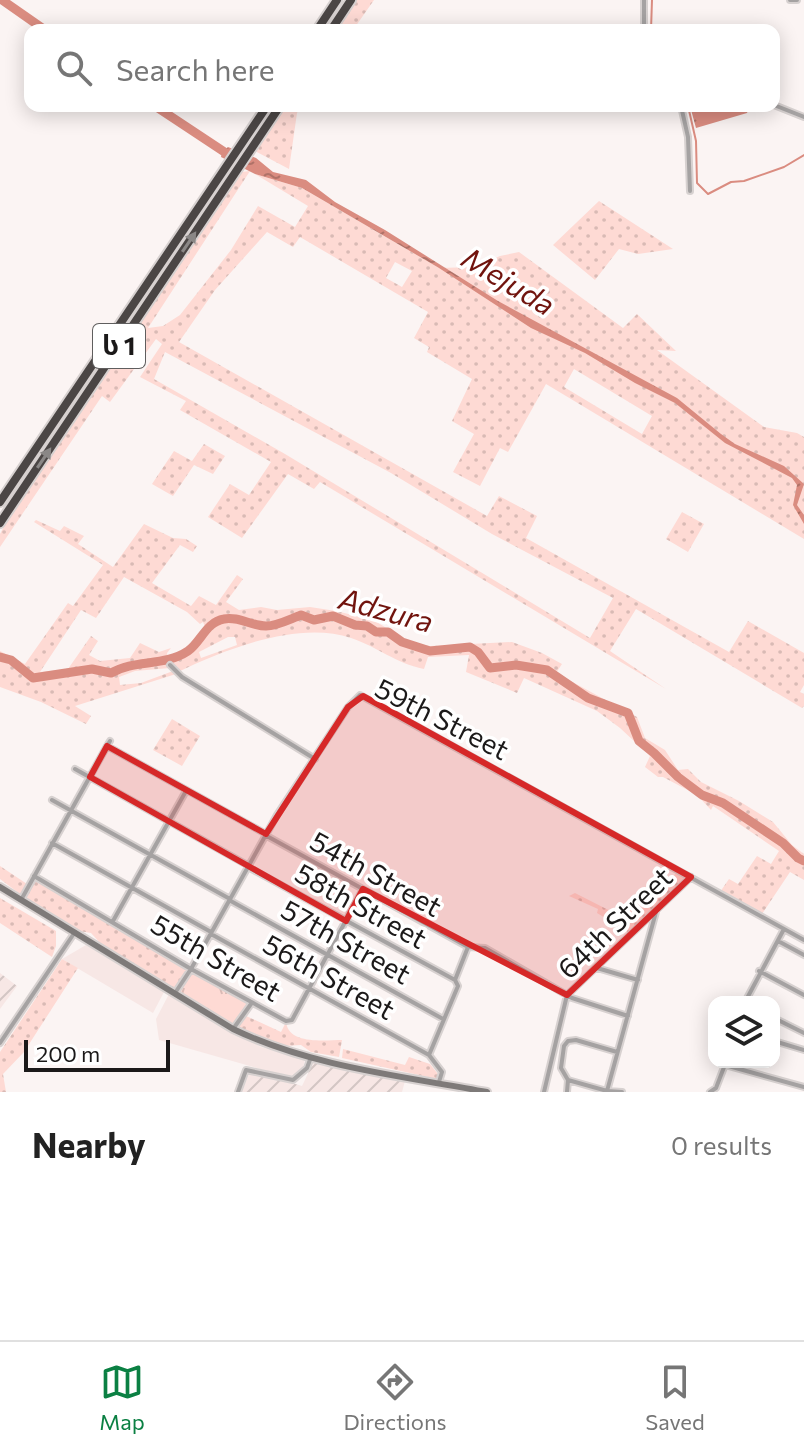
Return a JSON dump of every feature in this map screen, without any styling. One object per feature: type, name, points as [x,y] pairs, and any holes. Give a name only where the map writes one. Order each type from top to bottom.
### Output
[{"type":"highway","points":[[321,24],[337,0]]},
{"type":"highway","points":[[335,24],[351,0]]},
{"type":"highway","name":"ს 1","points":[[0,502],[263,112]]},
{"type":"highway","name":"ს 1","points":[[0,523],[276,112]]},
{"type":"main road","points":[[0,887],[233,1029],[261,1042],[399,1077],[487,1092]]},
{"type":"street","points":[[644,0],[644,24]]},
{"type":"street","points":[[790,0],[797,0]]},
{"type":"street","points":[[780,107],[804,117]]},
{"type":"street","points":[[682,112],[688,137],[690,191]]},
{"type":"street","points":[[170,665],[182,677],[315,759]]},
{"type":"street","name":"59th Street","points":[[175,993],[266,835],[348,707],[360,695],[689,875]]},
{"type":"street","name":"54th Street","points":[[21,900],[108,744],[468,947],[485,948],[567,995],[628,1016]]},
{"type":"street","name":"58th Street","points":[[75,769],[455,980]]},
{"type":"street","points":[[113,921],[186,790]]},
{"type":"street","name":"57th Street","points":[[52,800],[443,1019]]},
{"type":"street","name":"56th Street","points":[[52,843],[429,1055]]},
{"type":"street","points":[[689,875],[804,940]]},
{"type":"street","name":"64th Street","points":[[544,1092],[567,995],[656,912],[689,875]]},
{"type":"street","name":"55th Street","points":[[34,876],[251,1004],[286,1021],[292,1020],[363,889]]},
{"type":"street","points":[[607,1091],[656,912]]},
{"type":"street","points":[[748,996],[784,929]]},
{"type":"street","points":[[0,1043],[75,932]]},
{"type":"street","points":[[778,941],[804,955]]},
{"type":"street","points":[[439,1083],[442,1072],[429,1055],[458,986],[455,980],[468,947]]},
{"type":"street","points":[[597,968],[638,980]]},
{"type":"street","points":[[759,971],[804,995]]},
{"type":"street","points":[[233,1029],[251,1004]]},
{"type":"street","points":[[780,1021],[804,1033]]},
{"type":"street","points":[[567,1092],[568,1080],[561,1068],[564,1046],[568,1041],[576,1040],[618,1052]]},
{"type":"street","points":[[556,1043],[564,1046]]},
{"type":"street","points":[[780,1043],[804,1050]]},
{"type":"street","points":[[238,1092],[246,1070],[293,1080],[307,1068],[311,1057]]},
{"type":"street","points":[[710,1092],[716,1088],[724,1068]]},
{"type":"street","points":[[740,1068],[804,1087]]},
{"type":"street","points":[[568,1080],[622,1092]]},
{"type":"highlighted area","points":[[363,696],[691,877],[567,995],[363,889],[346,921],[90,777],[107,746],[266,834],[348,707]]},
{"type":"shaded area","points":[[86,945],[164,992],[153,1013],[62,959]]},
{"type":"shaded area","points":[[0,973],[17,986],[0,1009]]},
{"type":"shaded area","points":[[169,994],[261,1047],[305,1060],[303,1068],[292,1076],[271,1072],[159,1040],[156,1019]]},
{"type":"shaded area","points":[[314,1061],[405,1081],[402,1092],[242,1092],[252,1071],[302,1086]]},
{"type":"green space","points":[[351,0],[374,0],[357,24],[335,24]]},
{"type":"green space","points":[[276,112],[298,112],[289,169],[251,149]]},
{"type":"green space","points":[[250,171],[148,328],[163,326],[180,315],[231,250],[258,206],[295,227],[308,206],[255,174],[302,188],[439,268],[475,267],[519,252],[623,328],[637,314],[676,351],[657,350],[764,427],[804,437],[804,539],[546,384],[508,452],[500,448],[480,486],[453,472],[474,434],[452,421],[472,379],[427,352],[429,347],[414,338],[428,312],[300,237],[293,247],[267,232],[215,290],[179,342],[487,516],[499,496],[537,516],[526,538],[729,652],[748,621],[804,653],[804,685],[800,692],[804,694],[804,706],[802,708],[636,609],[610,651],[666,689],[320,482],[314,489],[288,474],[242,538],[208,517],[230,484],[249,495],[271,462],[180,410],[186,401],[140,377],[162,344],[156,339],[110,402],[102,396],[0,547],[0,534],[13,509],[241,172]],"holes":[[[395,262],[412,271],[402,287],[386,278]],[[165,352],[391,473],[492,534],[613,598],[590,638],[285,454],[154,379]],[[574,369],[652,416],[642,434],[564,387]]]},
{"type":"green space","points":[[599,201],[673,249],[638,254],[619,249],[595,280],[553,245]]},
{"type":"green space","points":[[204,444],[225,456],[213,474],[194,465],[173,496],[152,484],[174,451],[192,461]]},
{"type":"green space","points":[[682,512],[704,524],[688,552],[666,539]]},
{"type":"green space","points":[[36,520],[60,531],[64,526],[84,536],[78,544],[113,567],[144,524],[173,538],[186,539],[197,546],[193,552],[180,545],[152,583],[191,606],[199,596],[216,605],[237,575],[243,579],[226,602],[239,610],[310,607],[373,620],[412,643],[430,646],[512,642],[542,653],[562,664],[556,673],[637,717],[645,738],[665,750],[678,770],[688,769],[701,782],[773,822],[804,854],[804,880],[790,872],[762,914],[720,892],[729,879],[738,884],[757,856],[771,864],[779,851],[713,806],[711,810],[697,795],[658,777],[645,767],[650,756],[597,711],[524,678],[517,693],[466,672],[469,655],[428,657],[424,669],[351,638],[309,632],[240,646],[178,672],[170,659],[189,650],[206,629],[203,622],[200,624],[187,612],[124,577],[96,618],[81,610],[40,672],[68,669],[91,636],[98,641],[89,655],[100,661],[130,658],[140,643],[159,652],[171,648],[167,653],[168,659],[124,664],[111,672],[90,667],[34,676],[0,655],[0,651],[25,664],[68,603],[73,606],[103,565],[34,522]],"holes":[[[228,637],[235,637],[237,645],[201,658],[199,652]]]},
{"type":"green space","points":[[0,658],[33,679],[92,671],[111,675],[126,667],[168,661],[170,668],[135,671],[119,677],[120,685],[141,683],[173,671],[176,674],[75,706],[91,716],[86,724],[41,702],[0,687]]},
{"type":"green space","points":[[172,719],[200,736],[182,766],[153,750]]},
{"type":"green space","points":[[0,866],[27,884],[20,894],[0,879]]},
{"type":"green space","points":[[679,870],[688,879],[631,934],[597,913],[598,909],[569,896],[575,893],[630,921]]},
{"type":"green space","points":[[36,879],[190,967],[174,989],[101,944],[91,933],[79,931],[26,898]]},
{"type":"green space","points":[[0,898],[56,931],[52,957],[0,923]]},
{"type":"green space","points":[[62,959],[78,968],[24,1052],[3,1074],[6,1092],[0,1092],[0,1052]]},
{"type":"green space","points":[[192,971],[249,1004],[235,1025],[179,992]]},
{"type":"green space","points":[[196,980],[222,995],[214,1008],[188,993]]},
{"type":"green space","points":[[244,1015],[281,1032],[286,1022],[293,1035],[300,1038],[342,1040],[339,1057],[311,1052],[301,1045],[284,1046],[236,1026]]},
{"type":"green space","points":[[343,1049],[405,1065],[409,1057],[430,1064],[438,1074],[437,1079],[342,1058]]},
{"type":"water","points":[[692,112],[747,112],[747,113],[696,128]]},
{"type":"water","points":[[228,147],[256,158],[273,172],[306,180],[335,202],[498,301],[677,398],[735,444],[784,466],[804,484],[797,505],[804,515],[804,524],[793,505],[797,485],[792,478],[725,443],[675,403],[585,353],[531,328],[439,268],[302,188],[255,174],[221,157]]},
{"type":"waterway","name":"Mejuda","points":[[2,0],[36,24]]},
{"type":"waterway","points":[[651,24],[652,0]]},
{"type":"waterway","name":"Mejuda","points":[[164,112],[232,157]]},
{"type":"waterway","points":[[689,112],[696,141],[697,183],[708,194],[731,182],[744,181],[784,167],[804,155]]},
{"type":"waterway","name":"Adzura","points":[[0,657],[11,660],[33,678],[92,669],[111,673],[179,656],[193,647],[208,628],[224,619],[266,626],[301,615],[314,620],[333,616],[355,625],[367,626],[376,632],[388,632],[402,642],[430,651],[470,647],[490,668],[516,665],[547,670],[588,698],[628,713],[639,741],[678,777],[702,795],[723,803],[783,843],[804,861]]}]
